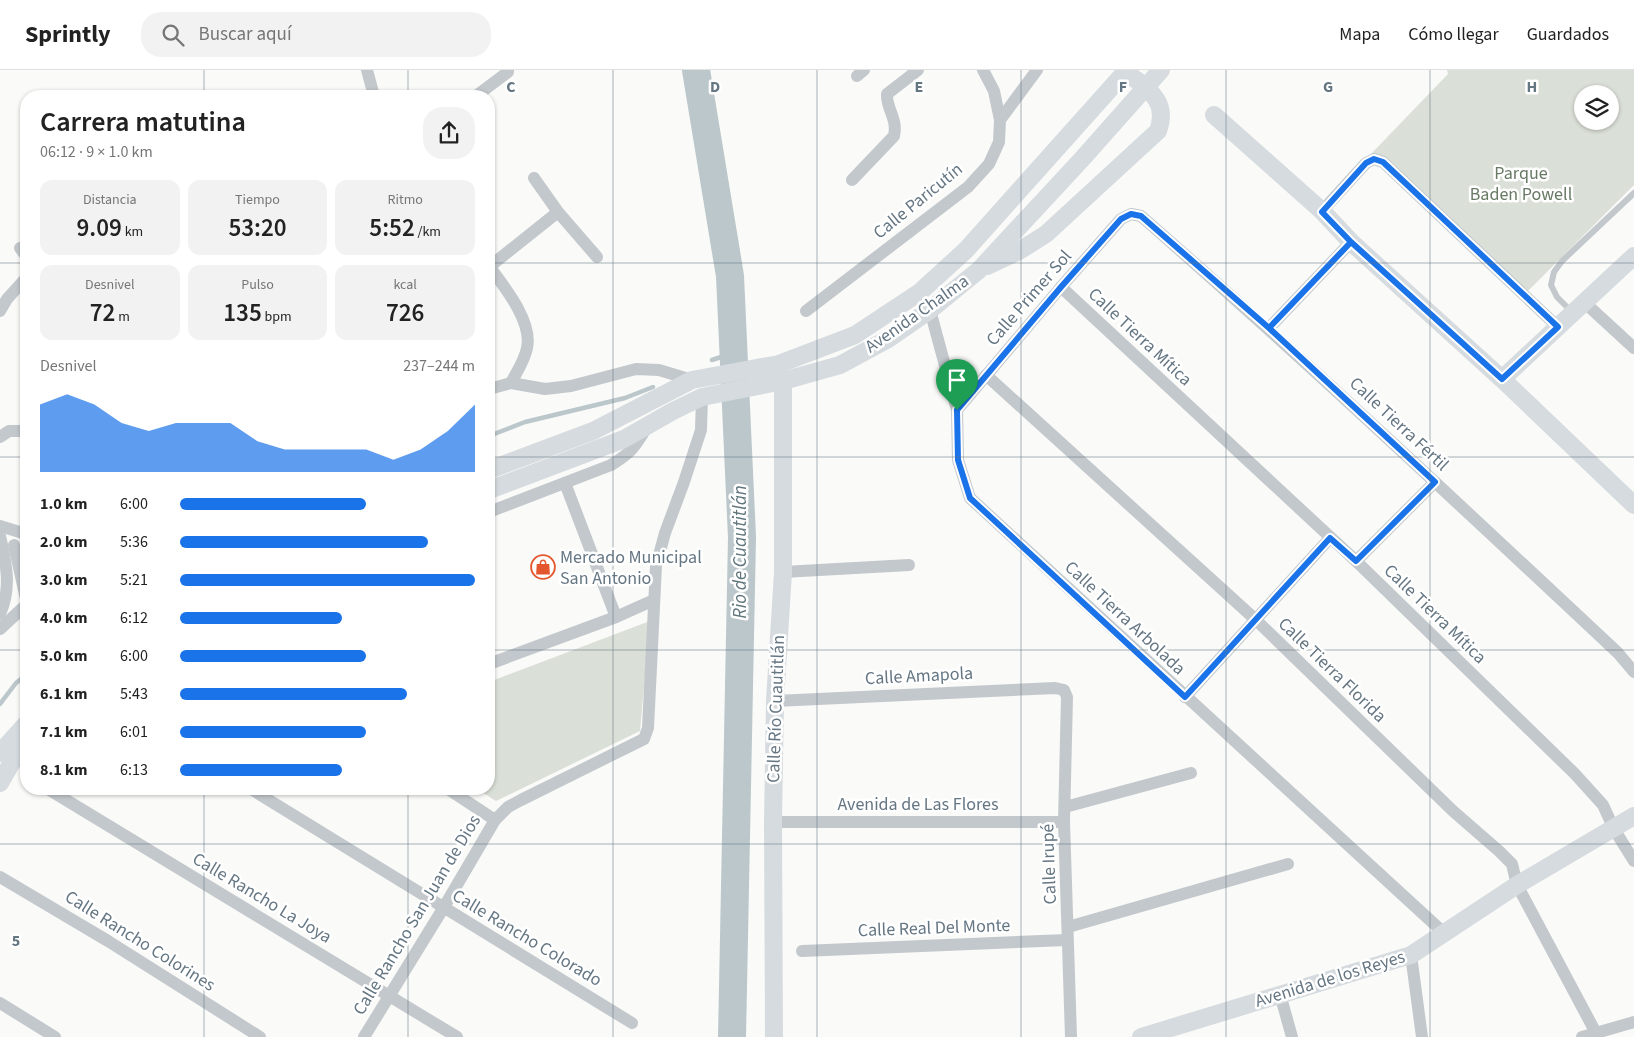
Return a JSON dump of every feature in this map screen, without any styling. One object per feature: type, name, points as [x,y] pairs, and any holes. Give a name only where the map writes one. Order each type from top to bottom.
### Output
[{"type":"street","points":[[367,70],[372,90]]},
{"type":"street","points":[[484,90],[508,72],[508,70]]},
{"type":"street","points":[[852,180],[894,136],[896,127],[886,100],[887,94],[918,70]]},
{"type":"street","points":[[983,70],[994,92],[1000,120]]},
{"type":"street","points":[[1000,120],[1037,70]]},
{"type":"street","name":"Avenida Chalma","points":[[495,488],[624,439],[673,411],[702,398],[783,382],[840,365],[888,339],[930,310],[979,270],[1161,70]]},
{"type":"street","points":[[979,270],[1019,251],[1046,234],[1158,131],[1162,118],[1159,102],[1126,71]]},
{"type":"street","name":"Avenida Chalma","points":[[495,468],[593,431],[686,378],[720,375],[779,364],[855,335],[920,292],[966,250],[1126,71]]},
{"type":"street","points":[[1214,115],[1322,212],[1351,242],[1502,379],[1634,504]]},
{"type":"street","name":"Calle Paricutín","points":[[806,311],[968,187],[988,164],[999,142],[1000,120]]},
{"type":"street","points":[[1322,212],[1366,163],[1374,159],[1383,162],[1558,327]]},
{"type":"street","points":[[534,178],[558,212],[597,257]]},
{"type":"street","points":[[495,262],[558,212]]},
{"type":"street","name":"Calle Primer Sol","points":[[957,410],[1121,219],[1131,214]]},
{"type":"street","name":"Calle Tierra Fértil","points":[[1131,214],[1141,216],[1269,328],[1618,653],[1634,672]]},
{"type":"street","points":[[1269,328],[1351,242]]},
{"type":"street","points":[[1502,379],[1634,256]]},
{"type":"street","points":[[495,275],[510,294],[527,331],[527,348],[511,383]]},
{"type":"street","points":[[0,311],[7,299],[20,285]]},
{"type":"street","name":"Calle Tierra Mítica","points":[[1061,287],[1356,561],[1575,774],[1603,805],[1614,829],[1634,860]]},
{"type":"street","points":[[1578,307],[1634,348]]},
{"type":"street","name":"Calle Tierra Arbolada","points":[[930,310],[957,410],[958,460],[970,498],[1444,933]]},
{"type":"street","points":[[495,387],[511,383],[545,389],[571,386],[636,369],[659,370],[686,378]]},
{"type":"street","name":"Calle Tierra Florida","points":[[986,375],[1256,620],[1446,804],[1512,864],[1517,886],[1596,1033]]},
{"type":"street","name":"Calle Río Cuautitlán","points":[[774,1037],[773,822],[775,701],[783,572],[783,382]]},
{"type":"street","name":"Calle Rancho San Juan de Dios","points":[[364,1037],[444,908],[495,820],[508,807],[520,800],[644,739],[648,728],[656,566],[665,533],[701,430],[702,398]]},
{"type":"street","points":[[495,510],[611,465],[627,456],[635,448],[649,425]]},
{"type":"street","points":[[0,437],[9,431],[20,431]]},
{"type":"street","points":[[1356,561],[1435,482]]},
{"type":"street","points":[[565,483],[616,617]]},
{"type":"street","points":[[0,527],[20,532]]},
{"type":"street","points":[[0,527],[14,545],[20,549]]},
{"type":"street","points":[[0,536],[7,570],[5,603],[0,614]]},
{"type":"street","points":[[1185,697],[1330,538]]},
{"type":"street","points":[[14,545],[20,572]]},
{"type":"street","points":[[783,572],[909,565]]},
{"type":"street","points":[[495,662],[616,617],[654,600]]},
{"type":"street","points":[[0,629],[20,611]]},
{"type":"street","name":"Calle Amapola","points":[[775,701],[1055,688],[1064,690]]},
{"type":"street","name":"Calle Irupé","points":[[1064,690],[1067,697],[1064,822],[1071,1037]]},
{"type":"street","points":[[0,783],[4,759],[20,734]]},
{"type":"street","points":[[4,759],[20,751]]},
{"type":"street","points":[[1065,807],[1191,773]]},
{"type":"street","name":"Calle Rancho La Joya","points":[[58,795],[457,1037]]},
{"type":"street","name":"Calle Rancho Colorado","points":[[261,795],[632,1022]]},
{"type":"street","points":[[457,795],[495,820]]},
{"type":"street","name":"Avenida de los Reyes","points":[[1144,1037],[1411,955],[1517,886],[1634,816]]},
{"type":"street","name":"Avenida de Las Flores","points":[[773,822],[1064,822]]},
{"type":"street","name":"Calle Real Del Monte","points":[[802,951],[1068,933],[1288,864]]},
{"type":"street","name":"Calle Rancho Colorines","points":[[0,877],[108,941],[260,1037]]},
{"type":"street","points":[[1411,955],[1422,1037]]},
{"type":"street","points":[[1280,994],[1292,1037]]},
{"type":"street","points":[[0,1003],[55,1037]]},
{"type":"street","points":[[1582,1037],[1634,1022]]},
{"type":"lane","points":[[1578,307],[1557,297],[1551,285],[1554,272],[1562,261],[1634,193]]},
{"type":"green space","name":"Parque Baden Powell","points":[[1447,70],[1634,70],[1634,185],[1524,295],[1370,155],[1448,74]]},
{"type":"green space","points":[[650,621],[640,731],[496,801],[486,795],[495,795],[495,680]]},
{"type":"waterway","name":"Rio de Cuautitlán","points":[[696,70],[730,276],[742,537],[732,1037]]},
{"type":"waterway","points":[[712,360],[733,353]]},
{"type":"waterway","points":[[495,434],[525,422],[625,398],[653,387]]},
{"type":"waterway","points":[[0,704],[20,680]]},
{"type":"place","name":"Mercado Municipal San Antonio","points":[[543,567]]},
{"type":"route","points":[[957,410],[958,460],[970,498],[1185,697],[1330,538],[1356,561],[1435,482],[1269,328],[1310,285],[1351,242],[1322,212],[1366,163],[1374,159],[1383,162],[1558,327],[1502,379],[1351,242],[1269,328],[1141,216],[1131,214],[1121,219],[957,410]]}]
